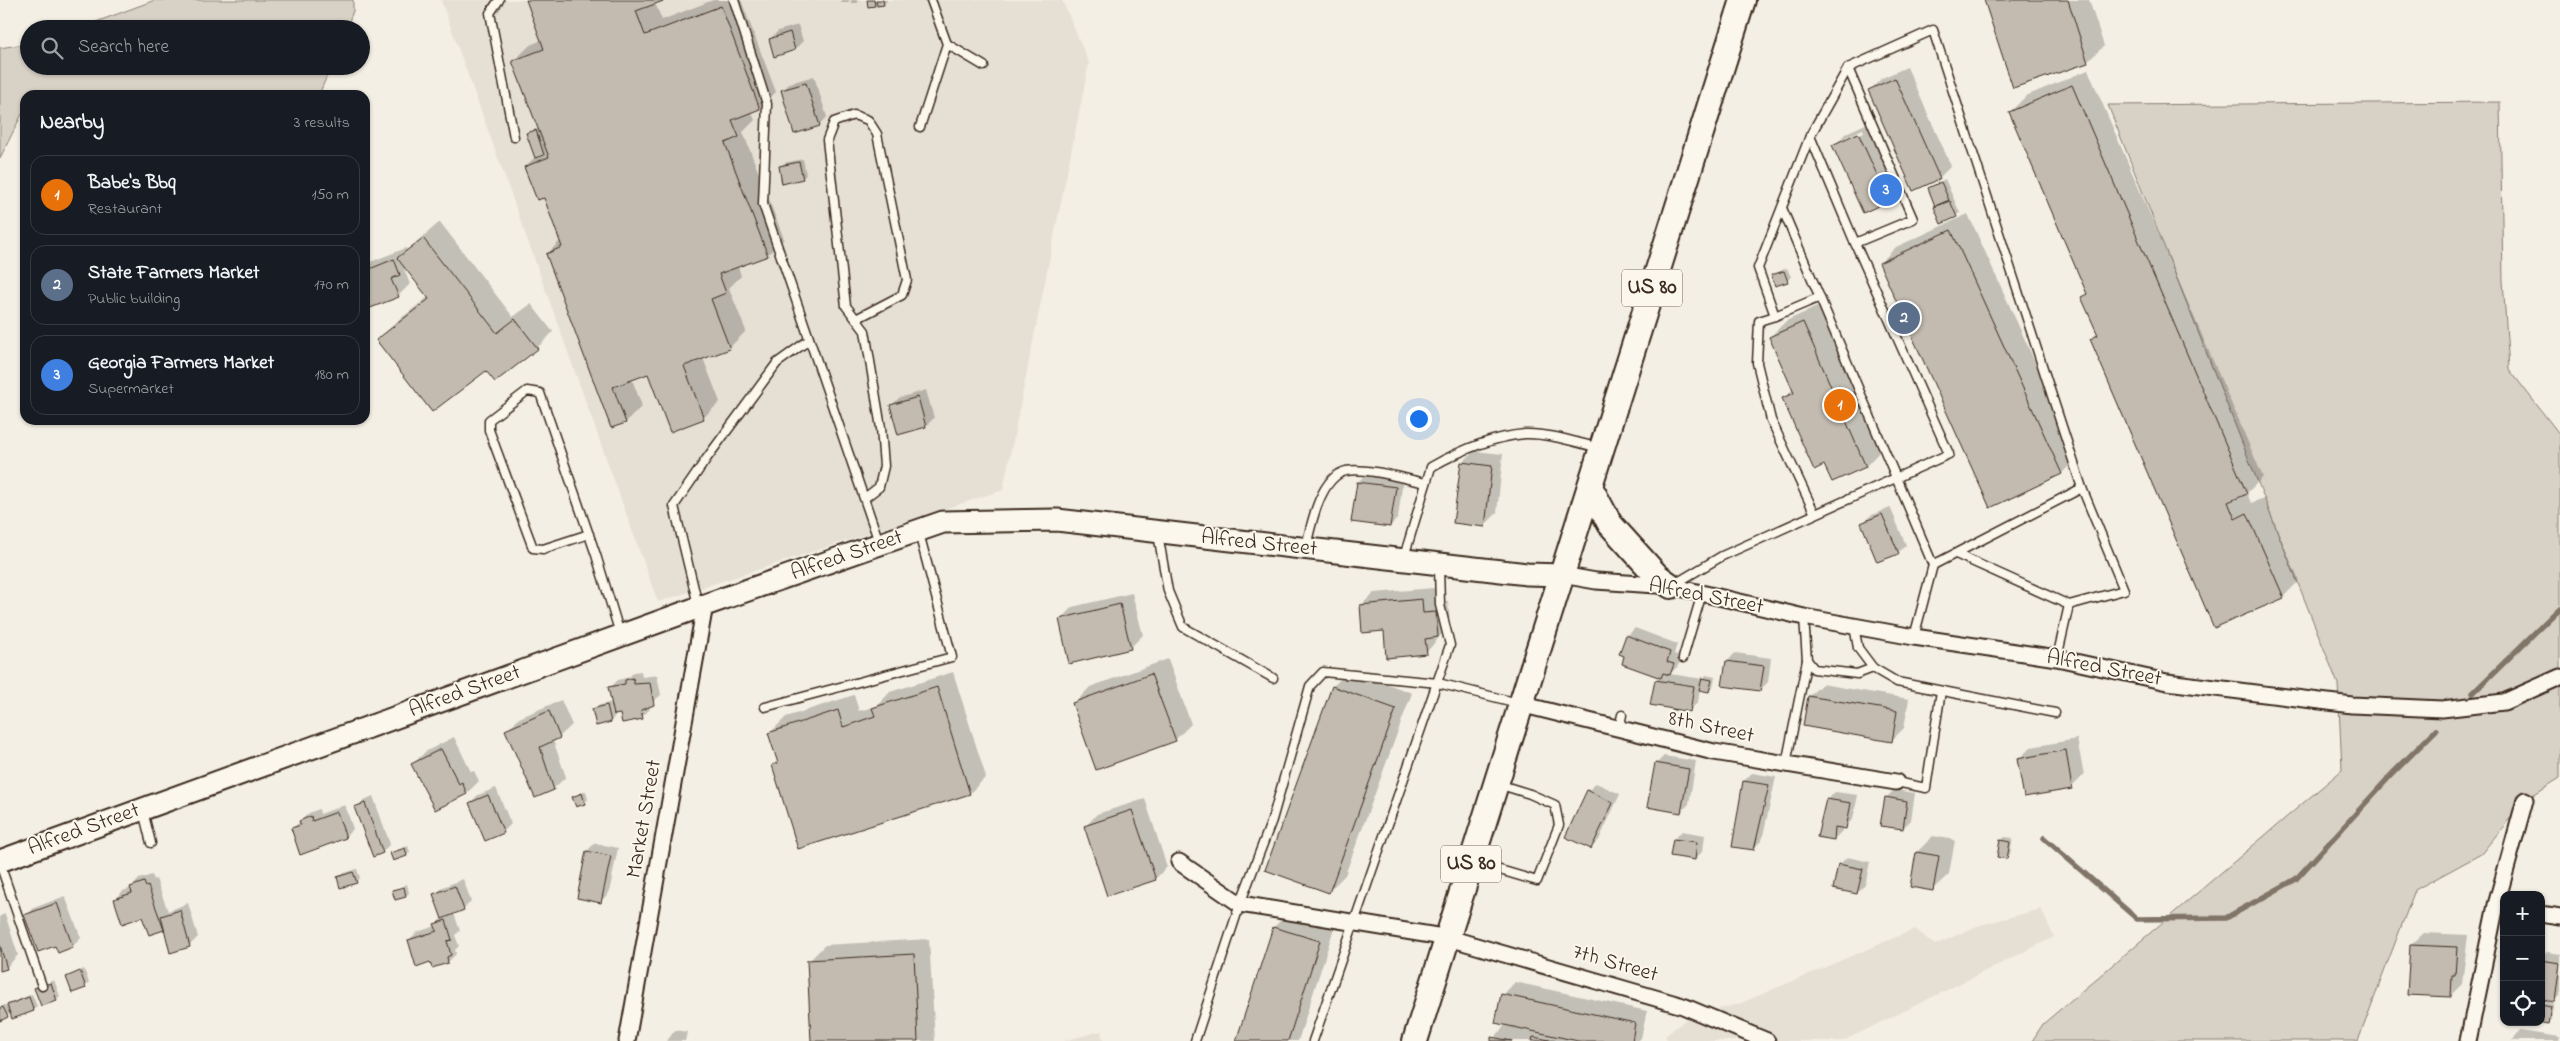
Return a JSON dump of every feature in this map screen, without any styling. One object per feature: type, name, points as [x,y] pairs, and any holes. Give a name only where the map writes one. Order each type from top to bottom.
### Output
[{"type":"main road","name":"US 80","points":[[1415,1041],[1743,0]]},
{"type":"main road","points":[[1590,487],[1610,524],[1657,576],[1671,586]]},
{"type":"main road","name":"Alfred Street","points":[[0,862],[702,606],[943,522],[1057,520],[1527,574],[1562,575]]},
{"type":"street","name":"Alfred Street","points":[[1562,575],[1596,581],[1671,586],[1804,617],[1914,638],[2057,658],[2167,682],[2352,706],[2442,709],[2504,702],[2560,677]]},
{"type":"street","name":"Market Street","points":[[627,1041],[702,606]]},
{"type":"street","name":"8th Street","points":[[1520,704],[1621,722],[1714,752],[1896,782]]},
{"type":"street","points":[[2504,891],[2525,800]]},
{"type":"street","points":[[1179,862],[1240,904]]},
{"type":"street","name":"7th Street","points":[[1240,904],[1449,938],[1683,1006],[1744,1038],[1767,1041]]},
{"type":"street","points":[[2468,1041],[2500,906]]},
{"type":"street","points":[[2545,915],[2560,917]]},
{"type":"lane","points":[[499,0],[490,13],[514,136]]},
{"type":"lane","points":[[734,0],[767,104],[763,204],[855,476],[866,497],[880,544]]},
{"type":"lane","points":[[920,126],[947,44],[931,0]]},
{"type":"lane","points":[[1775,316],[1758,268],[1810,136],[1848,68],[1933,30],[2082,488],[2124,590],[2069,605],[1956,554]]},
{"type":"lane","points":[[947,44],[984,66]]},
{"type":"lane","points":[[1848,68],[1913,219],[1855,243]]},
{"type":"lane","points":[[856,319],[902,296],[907,280],[877,134],[868,120],[854,115],[834,122],[827,140],[846,306],[865,331],[882,428],[884,466],[879,486],[866,497]]},
{"type":"lane","points":[[1671,586],[1722,556],[1949,454],[1855,243],[1810,136]]},
{"type":"lane","points":[[1782,208],[1933,565],[1914,638]]},
{"type":"lane","points":[[1815,514],[1771,420],[1757,363],[1759,321],[1820,298]]},
{"type":"lane","points":[[702,606],[674,506],[706,458],[777,363],[809,340]]},
{"type":"lane","points":[[589,534],[543,549],[533,548],[489,430],[489,420],[527,392],[540,394],[589,534],[621,636]]},
{"type":"lane","points":[[1404,560],[1431,467],[1463,449],[1525,434],[1562,439],[1602,449]]},
{"type":"lane","points":[[1306,549],[1314,513],[1328,484],[1345,471],[1380,473],[1426,483]]},
{"type":"lane","points":[[1933,565],[2082,488]]},
{"type":"lane","points":[[765,708],[952,657],[918,531]]},
{"type":"lane","points":[[1158,531],[1168,591],[1183,627],[1273,678]]},
{"type":"lane","points":[[1313,1041],[1450,645],[1440,606],[1439,564]]},
{"type":"lane","points":[[1683,658],[1702,593]]},
{"type":"lane","points":[[2057,658],[2069,605]]},
{"type":"lane","points":[[1786,764],[1807,660],[1804,617]]},
{"type":"lane","points":[[1854,626],[1858,648],[1874,668],[1897,682],[2055,713]]},
{"type":"lane","points":[[1807,660],[1814,669],[1831,672],[1857,674],[1874,668]]},
{"type":"lane","points":[[1195,1041],[1240,904],[1272,820],[1310,686],[1323,672],[1438,682],[1520,704]]},
{"type":"lane","points":[[1896,782],[1926,788],[1941,691]]},
{"type":"lane","points":[[1472,862],[1537,881],[1559,825],[1555,805],[1530,794],[1496,783]]},
{"type":"lane","points":[[142,809],[151,842]]},
{"type":"lane","points":[[0,862],[42,986]]},
{"type":"shaded area","points":[[155,0],[353,0],[353,11],[350,20],[101,20]]},
{"type":"shaded area","points":[[441,0],[1062,0],[1089,63],[1003,490],[658,602]]},
{"type":"shaded area","points":[[20,45],[20,75],[327,75],[321,90],[20,90],[20,118],[0,158],[0,48]]},
{"type":"shaded area","points":[[2500,102],[2503,280],[2509,369],[2560,435],[2560,778],[2525,800],[2481,854],[2415,890],[2358,1041],[2032,1041],[2043,1024],[2342,770],[2338,684],[2108,105]]},
{"type":"shaded area","points":[[2041,909],[2054,937],[1843,1041],[1767,1041],[1761,1027],[1734,1041],[1668,1041],[1665,1036],[1689,1017],[1739,1004],[1915,929],[1935,945],[1977,926]]},
{"type":"shaded area","points":[[1101,1031],[1103,1041],[1064,1041]]},
{"type":"building","points":[[526,0],[666,0],[636,11],[645,35],[721,6],[760,109],[732,120],[739,137],[725,143],[768,256],[719,274],[726,293],[711,299],[730,349],[684,366],[704,419],[670,432],[648,374],[613,387],[626,423],[611,428],[546,254],[562,247],[544,198],[537,200],[524,167],[549,157],[512,61],[544,49]]},
{"type":"building","points":[[867,0],[874,0],[875,6],[868,7]]},
{"type":"building","points":[[876,0],[883,0],[884,5],[877,6]]},
{"type":"building","points":[[1984,0],[2068,0],[2088,63],[2013,88]]},
{"type":"building","points":[[790,32],[795,50],[774,57],[769,39]]},
{"type":"building","points":[[1895,78],[1940,179],[1913,191],[1868,90]]},
{"type":"building","points":[[806,83],[820,126],[794,134],[781,90]]},
{"type":"building","points":[[2072,85],[2247,494],[2228,502],[2235,519],[2247,513],[2284,598],[2214,628],[2090,339],[2098,335],[2081,297],[2087,294],[2009,112]]},
{"type":"building","points":[[536,130],[544,155],[535,158],[526,133]]},
{"type":"building","points":[[1858,133],[1889,201],[1863,213],[1832,145]]},
{"type":"building","points":[[799,162],[803,179],[782,184],[779,166]]},
{"type":"building","points":[[1941,182],[1949,200],[1935,206],[1928,188]]},
{"type":"building","points":[[1950,201],[1957,217],[1941,224],[1934,207]]},
{"type":"building","points":[[1951,230],[2062,474],[1990,508],[1879,263]]},
{"type":"building","points":[[423,238],[497,333],[515,319],[538,349],[495,382],[486,371],[432,412],[376,340],[429,299],[397,258]]},
{"type":"building","points":[[394,259],[400,275],[391,279],[399,297],[370,308],[370,269]]},
{"type":"building","points":[[1784,271],[1788,282],[1775,286],[1771,275]]},
{"type":"building","points":[[1803,322],[1866,467],[1832,482],[1824,465],[1814,470],[1782,398],[1794,393],[1769,337]]},
{"type":"building","points":[[918,397],[926,427],[898,435],[890,405]]},
{"type":"building","points":[[1461,462],[1492,466],[1485,527],[1453,523]]},
{"type":"building","points":[[1357,482],[1396,487],[1390,527],[1351,522]]},
{"type":"building","points":[[1882,514],[1899,554],[1877,562],[1861,523]]},
{"type":"building","points":[[1422,599],[1423,613],[1436,612],[1438,637],[1425,639],[1427,654],[1386,658],[1384,631],[1362,633],[1360,605]]},
{"type":"building","points":[[1120,604],[1131,649],[1069,664],[1059,619]]},
{"type":"building","points":[[1626,635],[1670,652],[1667,662],[1674,664],[1670,675],[1663,673],[1661,678],[1622,664],[1624,656],[1619,654]]},
{"type":"building","points":[[1726,661],[1764,666],[1760,691],[1722,686]]},
{"type":"building","points":[[1151,674],[1176,741],[1096,770],[1072,703]]},
{"type":"building","points":[[633,678],[634,684],[650,683],[654,705],[641,710],[643,719],[622,723],[620,714],[614,715],[608,687],[625,684],[625,680]]},
{"type":"building","points":[[1702,678],[1712,680],[1709,692],[1699,690]]},
{"type":"building","points":[[1655,680],[1694,686],[1690,712],[1650,705]]},
{"type":"building","points":[[1332,686],[1396,709],[1329,893],[1265,870]]},
{"type":"building","points":[[937,687],[970,794],[798,849],[772,765],[778,763],[768,733],[838,710],[843,727],[875,716],[872,708]]},
{"type":"building","points":[[1808,696],[1897,711],[1892,742],[1803,726]]},
{"type":"building","points":[[607,705],[611,722],[596,726],[592,709]]},
{"type":"building","points":[[549,711],[560,738],[540,747],[554,790],[535,798],[505,730]]},
{"type":"building","points":[[441,749],[459,784],[462,782],[467,794],[435,810],[411,764]]},
{"type":"building","points":[[2066,750],[2072,789],[2024,797],[2017,759]]},
{"type":"building","points":[[1655,763],[1689,769],[1681,813],[1647,807]]},
{"type":"building","points":[[1743,781],[1769,785],[1754,850],[1732,847]]},
{"type":"building","points":[[1587,790],[1613,803],[1591,849],[1565,837]]},
{"type":"building","points":[[582,793],[585,804],[576,807],[572,797]]},
{"type":"building","points":[[488,795],[504,833],[485,841],[469,803]]},
{"type":"building","points":[[1885,797],[1907,801],[1903,829],[1880,826]]},
{"type":"building","points":[[1826,799],[1851,803],[1846,829],[1835,827],[1834,840],[1817,837]]},
{"type":"building","points":[[365,803],[383,853],[373,857],[354,807]]},
{"type":"building","points":[[1132,810],[1156,880],[1107,896],[1084,826]]},
{"type":"building","points":[[337,812],[346,838],[300,855],[291,828],[301,825],[299,821],[311,816],[312,821]]},
{"type":"building","points":[[1673,839],[1697,842],[1695,860],[1670,856]]},
{"type":"building","points":[[2000,840],[2010,842],[2007,859],[1997,857]]},
{"type":"building","points":[[405,848],[407,856],[393,861],[390,853]]},
{"type":"building","points":[[586,851],[611,856],[601,903],[577,898]]},
{"type":"building","points":[[1916,852],[1939,856],[1933,891],[1910,887]]},
{"type":"building","points":[[1838,864],[1863,869],[1857,894],[1833,889]]},
{"type":"building","points":[[353,872],[357,883],[340,888],[337,877]]},
{"type":"building","points":[[144,882],[146,887],[148,886],[164,930],[149,935],[142,917],[122,924],[114,899],[132,893],[130,887]]},
{"type":"building","points":[[455,886],[464,910],[442,919],[433,894]]},
{"type":"building","points":[[404,887],[406,897],[395,900],[392,890]]},
{"type":"building","points":[[57,903],[73,947],[58,953],[55,946],[38,952],[24,915]]},
{"type":"building","points":[[180,910],[190,947],[170,953],[161,916]]},
{"type":"building","points":[[446,920],[452,940],[447,941],[451,955],[447,957],[448,963],[432,968],[430,962],[416,967],[408,940],[437,931],[434,924]]},
{"type":"building","points":[[1273,927],[1320,941],[1288,1041],[1236,1041]]},
{"type":"building","points":[[0,945],[7,969],[0,971]]},
{"type":"building","points":[[2410,945],[2457,947],[2455,975],[2452,975],[2451,997],[2407,995]]},
{"type":"building","points":[[914,954],[918,1041],[811,1041],[807,960]]},
{"type":"building","points":[[2545,961],[2560,963],[2555,1002],[2545,1001]]},
{"type":"building","points":[[80,971],[86,988],[72,993],[66,977]]},
{"type":"building","points":[[51,983],[57,1001],[41,1006],[34,988]]},
{"type":"building","points":[[1501,994],[1635,1023],[1632,1041],[1578,1041],[1495,1023]]},
{"type":"building","points":[[29,997],[34,1011],[12,1019],[7,1005]]},
{"type":"building","points":[[2545,1006],[2551,1007],[2548,1024],[2545,1023]]},
{"type":"building","points":[[3,1007],[8,1017],[0,1021],[0,1008]]},
{"type":"building","points":[[1491,1037],[1512,1041],[1491,1041]]},
{"type":"building","points":[[1533,1037],[1555,1041],[1532,1041]]},
{"type":"waterway","points":[[2473,693],[2560,608]]},
{"type":"waterway","points":[[2044,838],[2137,919],[2226,918],[2296,879],[2392,774],[2436,730]]},
{"type":"place","name":"Georgia Farmers Market","points":[[1886,190]]},
{"type":"place","name":"State Farmers Market","points":[[1904,318]]},
{"type":"place","name":"Babe's Bbq","points":[[1840,405]]}]
